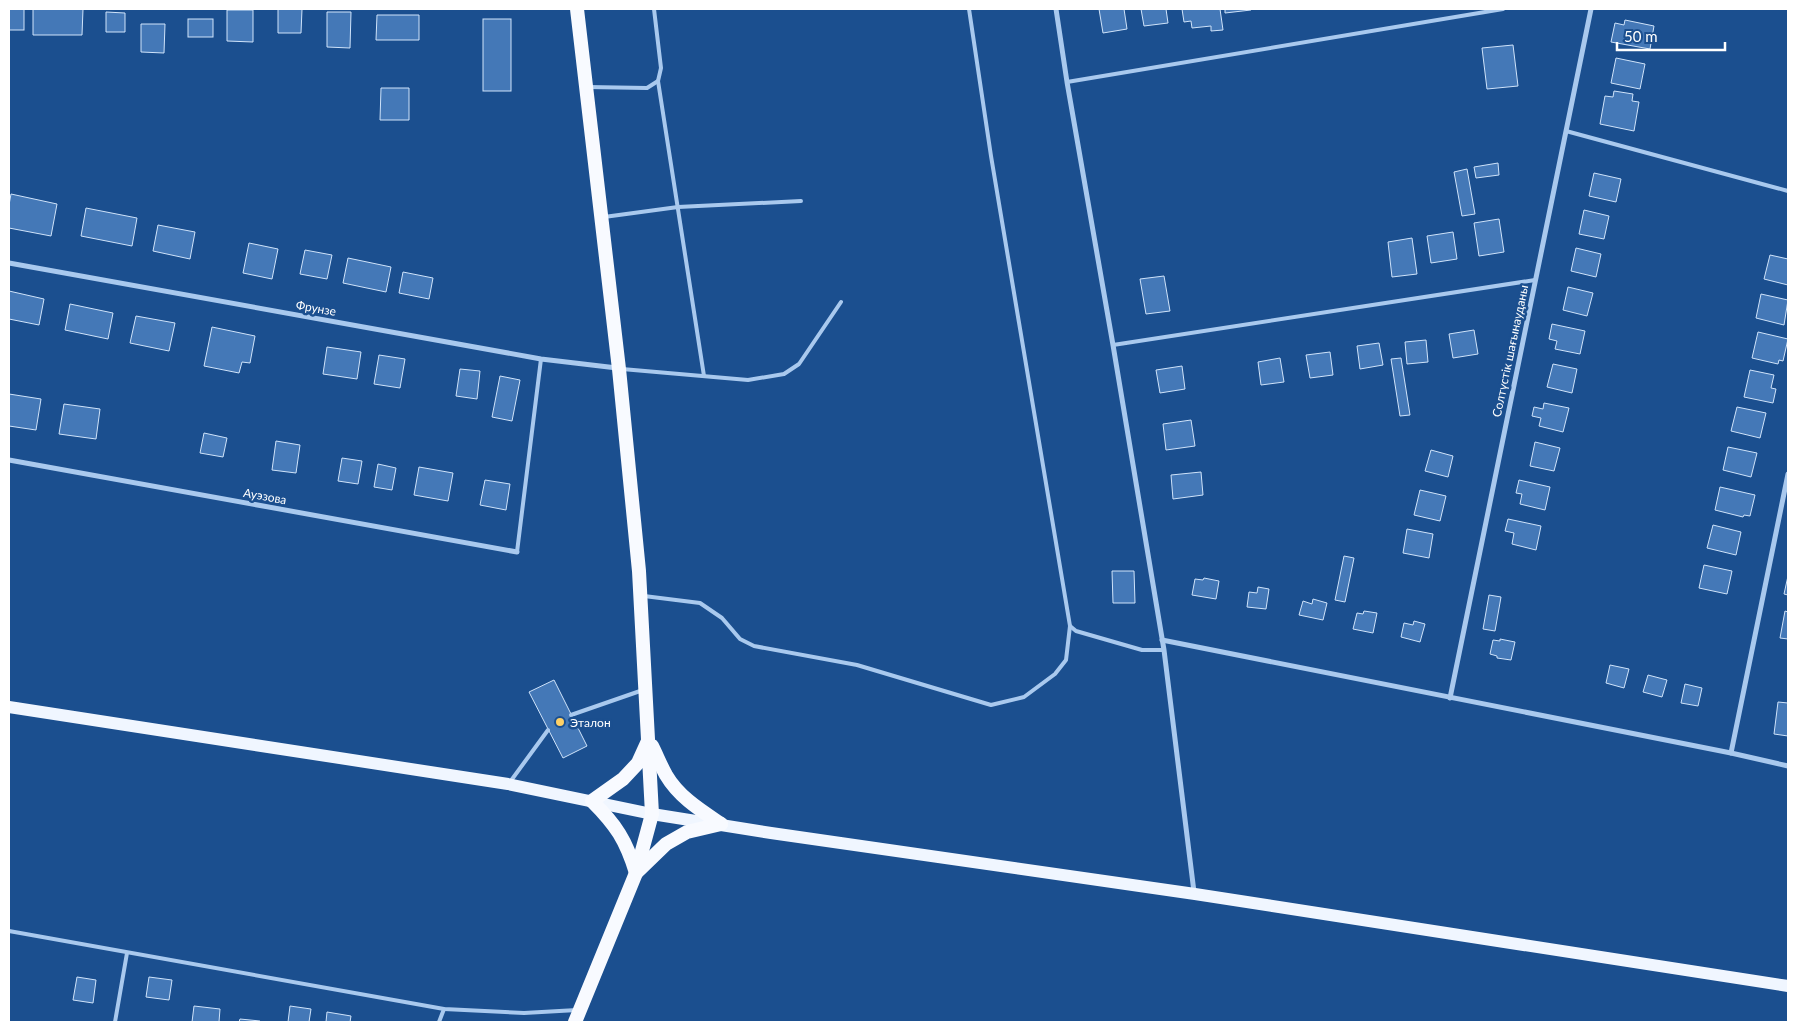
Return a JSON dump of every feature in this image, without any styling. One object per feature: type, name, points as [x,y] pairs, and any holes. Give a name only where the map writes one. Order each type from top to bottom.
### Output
[{"type":"highway","points":[[577,9],[620,368],[640,596],[652,814],[636,873],[578,1016]]},
{"type":"highway","points":[[636,873],[628,849],[618,830],[592,801],[624,779],[638,764],[649,740]]},
{"type":"highway","points":[[649,740],[666,775],[680,793],[694,806],[721,824]]},
{"type":"highway","points":[[636,873],[666,844],[687,832],[721,824]]},
{"type":"main road","points":[[9,707],[508,784],[652,814],[1195,894],[1788,986]]},
{"type":"street","points":[[1056,9],[1164,650],[1195,894]]},
{"type":"street","name":"Солтүстік шағынауданы","points":[[1450,698],[1592,9]]},
{"type":"street","name":"Фрунзе","points":[[9,263],[541,359],[620,368]]},
{"type":"street","name":"Ауэзова","points":[[9,460],[517,552]]},
{"type":"street","points":[[1731,753],[1788,474]]},
{"type":"street","points":[[1162,640],[1788,766]]},
{"type":"lane","points":[[654,9],[662,68],[658,81],[704,376]]},
{"type":"lane","points":[[640,596],[700,604],[722,618],[740,639],[754,646],[857,665],[991,705],[1024,697],[1055,674],[1066,660],[1070,626],[991,156],[969,9]]},
{"type":"lane","points":[[1067,82],[1503,9]]},
{"type":"lane","points":[[586,87],[647,88],[658,81]]},
{"type":"lane","points":[[1566,131],[1788,191]]},
{"type":"lane","points":[[602,217],[678,208],[802,201]]},
{"type":"lane","points":[[1113,345],[1535,280]]},
{"type":"lane","points":[[620,368],[748,380],[784,374],[798,364],[841,302]]},
{"type":"lane","points":[[517,552],[541,359]]},
{"type":"lane","points":[[1070,626],[1081,633],[1142,650],[1164,650]]},
{"type":"lane","points":[[572,715],[645,689]]},
{"type":"lane","points":[[508,784],[548,730]]},
{"type":"lane","points":[[9,931],[444,1008],[578,1016]]},
{"type":"lane","points":[[115,1022],[127,953]]},
{"type":"lane","points":[[439,1022],[444,1008]]},
{"type":"building","points":[[9,9],[24,9],[24,30],[9,30]]},
{"type":"building","points":[[33,9],[83,9],[82,35],[33,35]]},
{"type":"building","points":[[278,9],[302,9],[301,33],[278,33]]},
{"type":"building","points":[[1099,9],[1124,9],[1127,29],[1103,33]]},
{"type":"building","points":[[1141,9],[1166,9],[1168,23],[1144,26]]},
{"type":"building","points":[[1182,9],[1220,9],[1223,30],[1211,31],[1211,26],[1192,28],[1191,21],[1184,22]]},
{"type":"building","points":[[1225,9],[1250,9],[1251,10],[1225,13]]},
{"type":"building","points":[[227,10],[253,10],[253,42],[227,41]]},
{"type":"building","points":[[106,12],[125,13],[125,32],[106,32]]},
{"type":"building","points":[[327,12],[351,12],[350,48],[327,47]]},
{"type":"building","points":[[377,15],[419,15],[419,40],[376,40]]},
{"type":"building","points":[[188,19],[213,19],[213,37],[188,37]]},
{"type":"building","points":[[483,19],[511,19],[511,91],[483,91]]},
{"type":"building","points":[[1625,20],[1654,26],[1650,49],[1611,42],[1615,23],[1624,25]]},
{"type":"building","points":[[141,24],[165,24],[164,53],[141,52]]},
{"type":"building","points":[[1513,45],[1518,86],[1487,89],[1482,48]]},
{"type":"building","points":[[1616,58],[1645,64],[1640,89],[1611,83]]},
{"type":"building","points":[[381,88],[409,88],[409,120],[380,120]]},
{"type":"building","points":[[1614,91],[1633,94],[1632,101],[1639,102],[1634,131],[1600,124],[1605,96],[1613,97]]},
{"type":"building","points":[[1498,163],[1499,175],[1476,178],[1474,167]]},
{"type":"building","points":[[1467,169],[1475,214],[1462,216],[1454,172]]},
{"type":"building","points":[[1594,173],[1621,179],[1616,202],[1589,196]]},
{"type":"building","points":[[11,194],[57,204],[51,236],[9,228]]},
{"type":"building","points":[[86,208],[137,218],[132,246],[81,236]]},
{"type":"building","points":[[1584,210],[1609,216],[1604,239],[1579,234]]},
{"type":"building","points":[[1499,219],[1504,252],[1479,256],[1474,223]]},
{"type":"building","points":[[158,225],[195,232],[190,259],[153,251]]},
{"type":"building","points":[[1453,232],[1457,259],[1431,263],[1427,236]]},
{"type":"building","points":[[1412,238],[1417,274],[1392,277],[1388,242]]},
{"type":"building","points":[[249,243],[278,249],[272,279],[243,273]]},
{"type":"building","points":[[1576,248],[1601,254],[1596,277],[1571,271]]},
{"type":"building","points":[[305,250],[332,255],[327,279],[300,274]]},
{"type":"building","points":[[1770,255],[1788,259],[1788,285],[1764,279]]},
{"type":"building","points":[[348,258],[391,267],[386,292],[343,283]]},
{"type":"building","points":[[403,272],[433,278],[429,299],[399,293]]},
{"type":"building","points":[[1164,276],[1170,311],[1146,314],[1140,279]]},
{"type":"building","points":[[1568,287],[1593,293],[1587,316],[1563,310]]},
{"type":"building","points":[[9,291],[44,299],[39,325],[9,319]]},
{"type":"building","points":[[1761,294],[1788,300],[1784,325],[1756,318]]},
{"type":"building","points":[[70,304],[113,313],[108,339],[65,330]]},
{"type":"building","points":[[136,316],[175,323],[169,351],[130,343]]},
{"type":"building","points":[[1552,324],[1585,331],[1580,354],[1555,349],[1557,341],[1549,339]]},
{"type":"building","points":[[212,327],[255,336],[250,363],[242,362],[239,373],[204,366]]},
{"type":"building","points":[[1474,330],[1478,354],[1453,358],[1449,334]]},
{"type":"building","points":[[1758,332],[1788,339],[1783,361],[1779,360],[1778,364],[1752,358]]},
{"type":"building","points":[[1426,340],[1428,362],[1407,364],[1405,342]]},
{"type":"building","points":[[1379,343],[1383,365],[1360,369],[1357,346]]},
{"type":"building","points":[[327,347],[361,352],[357,379],[323,374]]},
{"type":"building","points":[[1330,352],[1333,375],[1310,378],[1306,355]]},
{"type":"building","points":[[379,355],[405,359],[400,388],[374,384]]},
{"type":"building","points":[[1280,358],[1284,382],[1261,385],[1258,362]]},
{"type":"building","points":[[1401,358],[1410,415],[1400,416],[1391,359]]},
{"type":"building","points":[[1553,364],[1577,369],[1572,393],[1547,387]]},
{"type":"building","points":[[1182,366],[1185,389],[1160,393],[1156,370]]},
{"type":"building","points":[[460,369],[480,371],[477,399],[456,396]]},
{"type":"building","points":[[1750,370],[1774,375],[1771,388],[1776,389],[1773,403],[1744,397]]},
{"type":"building","points":[[500,376],[520,380],[512,421],[492,417]]},
{"type":"building","points":[[9,394],[41,399],[36,430],[9,426]]},
{"type":"building","points":[[1544,403],[1569,408],[1563,432],[1539,426],[1541,418],[1532,416],[1534,407],[1543,409]]},
{"type":"building","points":[[64,404],[100,409],[96,439],[59,434]]},
{"type":"building","points":[[1737,407],[1766,413],[1760,438],[1731,431]]},
{"type":"building","points":[[1191,420],[1195,446],[1166,450],[1163,424]]},
{"type":"building","points":[[204,433],[227,438],[223,457],[200,453]]},
{"type":"building","points":[[276,441],[300,445],[296,473],[272,470]]},
{"type":"building","points":[[1535,442],[1560,448],[1554,471],[1530,466]]},
{"type":"building","points":[[1728,447],[1757,453],[1751,477],[1723,470]]},
{"type":"building","points":[[1431,450],[1453,456],[1448,477],[1425,471]]},
{"type":"building","points":[[342,458],[362,461],[358,484],[338,481]]},
{"type":"building","points":[[378,464],[396,468],[392,490],[374,487]]},
{"type":"building","points":[[419,467],[453,473],[448,501],[414,495]]},
{"type":"building","points":[[1201,472],[1203,495],[1173,499],[1171,475]]},
{"type":"building","points":[[485,480],[510,484],[506,510],[480,505]]},
{"type":"building","points":[[1519,480],[1550,487],[1545,510],[1520,504],[1522,494],[1516,493]]},
{"type":"building","points":[[1720,487],[1755,495],[1750,516],[1744,515],[1743,517],[1715,510]]},
{"type":"building","points":[[1420,490],[1446,496],[1440,521],[1414,515]]},
{"type":"building","points":[[1508,519],[1541,526],[1536,550],[1512,544],[1514,533],[1505,531]]},
{"type":"building","points":[[1713,525],[1741,532],[1736,555],[1707,548]]},
{"type":"building","points":[[1407,529],[1433,534],[1429,558],[1403,553]]},
{"type":"building","points":[[1344,556],[1354,558],[1345,602],[1335,600]]},
{"type":"building","points":[[1704,565],[1732,571],[1727,594],[1699,588]]},
{"type":"building","points":[[1112,571],[1134,571],[1135,603],[1113,603]]},
{"type":"building","points":[[1788,576],[1788,595],[1784,594]]},
{"type":"building","points":[[1204,578],[1219,581],[1216,599],[1192,595],[1195,579],[1203,580]]},
{"type":"building","points":[[1258,587],[1269,589],[1266,609],[1247,607],[1249,592],[1257,593]]},
{"type":"building","points":[[1489,595],[1501,597],[1495,631],[1483,629]]},
{"type":"building","points":[[1313,599],[1327,603],[1323,620],[1299,615],[1303,601],[1312,604]]},
{"type":"building","points":[[1364,611],[1377,613],[1373,633],[1353,629],[1357,613],[1363,614]]},
{"type":"building","points":[[1785,611],[1788,612],[1788,639],[1780,638]]},
{"type":"building","points":[[1414,621],[1425,624],[1420,642],[1401,637],[1404,623],[1413,625]]},
{"type":"building","points":[[1500,639],[1515,642],[1511,660],[1497,658],[1497,656],[1490,654],[1493,640],[1500,641]]},
{"type":"building","points":[[1610,665],[1629,669],[1624,688],[1606,683]]},
{"type":"building","points":[[1648,675],[1667,680],[1662,697],[1643,692]]},
{"type":"building","name":"Эталон","points":[[554,680],[587,746],[563,758],[529,692]]},
{"type":"building","points":[[1685,684],[1702,688],[1698,706],[1681,703]]},
{"type":"building","points":[[1778,702],[1788,703],[1788,736],[1774,734]]},
{"type":"building","points":[[77,977],[96,980],[93,1003],[73,1000]]},
{"type":"building","points":[[149,977],[172,980],[169,1000],[146,997]]},
{"type":"building","points":[[194,1006],[220,1009],[219,1022],[192,1022]]},
{"type":"building","points":[[290,1006],[311,1009],[309,1022],[288,1022]]},
{"type":"building","points":[[327,1012],[351,1016],[350,1022],[326,1022]]},
{"type":"building","points":[[240,1019],[260,1021],[260,1022],[239,1022]]},
{"type":"place","name":"Эталон","points":[[560,722]]}]
